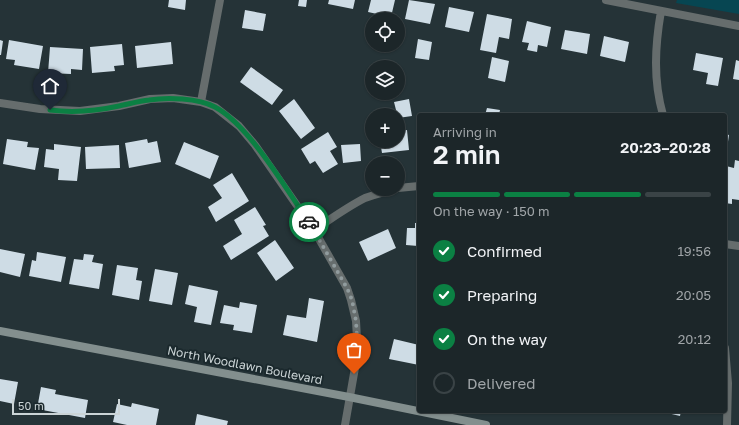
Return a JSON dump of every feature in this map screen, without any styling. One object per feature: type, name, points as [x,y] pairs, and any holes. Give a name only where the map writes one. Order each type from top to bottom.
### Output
[{"type":"street","points":[[201,102],[220,0]]},
{"type":"street","points":[[606,0],[739,26]]},
{"type":"street","points":[[661,11],[655,68],[657,88],[663,113]]},
{"type":"street","points":[[0,103],[47,110],[77,111],[173,98],[201,102],[215,107],[239,126],[255,145],[314,230],[347,288],[354,314],[357,339],[356,362],[345,425]]},
{"type":"street","points":[[405,188],[417,186]]},
{"type":"street","points":[[314,230],[349,207],[365,198],[372,196]]},
{"type":"street","points":[[727,244],[739,246]]},
{"type":"street","name":"North Woodlawn Boulevard","points":[[0,330],[417,411]]},
{"type":"street","points":[[727,371],[727,425]]},
{"type":"street","name":"North Woodlawn Boulevard","points":[[428,413],[486,425]]},
{"type":"shaded area","points":[[677,0],[739,0],[739,14],[676,3]]},
{"type":"building","points":[[169,0],[186,0],[185,10],[168,7]]},
{"type":"building","points":[[299,0],[307,0],[306,7],[298,6]]},
{"type":"building","points":[[329,0],[355,0],[353,9],[328,4]]},
{"type":"building","points":[[371,0],[395,0],[392,12],[368,12]]},
{"type":"building","points":[[409,0],[435,4],[430,24],[405,19]]},
{"type":"building","points":[[449,7],[474,12],[469,32],[445,27]]},
{"type":"building","points":[[245,10],[266,14],[263,31],[242,28]]},
{"type":"building","points":[[487,14],[512,19],[509,39],[499,37],[496,53],[480,50]]},
{"type":"building","points":[[527,21],[551,27],[547,47],[538,45],[537,52],[527,50],[529,43],[522,42]]},
{"type":"building","points":[[565,30],[590,34],[587,54],[561,49]]},
{"type":"building","points":[[604,36],[629,42],[625,62],[600,56]]},
{"type":"building","points":[[418,39],[432,42],[429,60],[415,58]]},
{"type":"building","points":[[0,40],[3,41],[1,55],[0,55]]},
{"type":"building","points":[[9,40],[43,46],[39,69],[14,65],[15,60],[6,59]]},
{"type":"building","points":[[171,42],[173,64],[137,68],[135,46]]},
{"type":"building","points":[[122,44],[124,65],[114,66],[115,71],[92,73],[90,47]]},
{"type":"building","points":[[50,47],[83,49],[82,70],[71,69],[71,74],[48,73]]},
{"type":"building","points":[[696,53],[723,58],[718,86],[706,84],[708,73],[693,70]]},
{"type":"building","points":[[492,57],[509,61],[505,82],[488,78]]},
{"type":"building","points":[[736,60],[739,61],[739,80],[733,79]]},
{"type":"building","points":[[251,67],[283,90],[272,105],[240,82]]},
{"type":"building","points":[[294,99],[315,128],[301,139],[279,111]]},
{"type":"building","points":[[409,99],[412,116],[405,117],[405,108],[396,108],[394,102]]},
{"type":"building","points":[[487,108],[500,110],[499,113],[486,113]]},
{"type":"building","points":[[405,130],[407,130],[409,150],[382,153],[381,148],[405,148]]},
{"type":"building","points":[[328,132],[337,147],[330,151],[338,164],[323,173],[315,161],[310,164],[301,149]]},
{"type":"building","points":[[727,134],[729,135],[727,148]]},
{"type":"building","points":[[7,139],[28,142],[27,147],[39,148],[35,170],[3,164]]},
{"type":"building","points":[[147,139],[148,143],[157,141],[161,162],[129,168],[125,143]]},
{"type":"building","points":[[184,142],[219,156],[210,179],[175,164]]},
{"type":"building","points":[[54,144],[81,147],[77,181],[58,180],[59,169],[44,167],[46,149],[54,150]]},
{"type":"building","points":[[360,144],[361,161],[343,163],[341,145]]},
{"type":"building","points":[[119,145],[120,168],[86,169],[85,147]]},
{"type":"building","points":[[735,160],[739,161],[739,200],[732,199],[732,204],[727,203],[727,166],[734,168]]},
{"type":"building","points":[[232,173],[249,201],[216,222],[208,207],[222,198],[213,185]]},
{"type":"building","points":[[255,207],[266,225],[263,226],[269,236],[231,260],[223,246],[242,234],[234,220]]},
{"type":"building","points":[[415,223],[417,223],[417,246],[406,245],[407,228],[415,228]]},
{"type":"building","points":[[388,229],[396,248],[368,261],[359,242]]},
{"type":"building","points":[[275,240],[294,268],[276,281],[257,253]]},
{"type":"building","points":[[0,249],[25,254],[20,277],[0,272]]},
{"type":"building","points":[[37,252],[66,257],[61,282],[29,276],[32,260],[36,261]]},
{"type":"building","points":[[84,254],[94,255],[92,262],[103,264],[99,289],[69,284],[74,259],[83,260]]},
{"type":"building","points":[[117,265],[138,268],[136,280],[142,281],[139,300],[112,295]]},
{"type":"building","points":[[155,269],[178,273],[172,305],[149,301]]},
{"type":"building","points":[[189,285],[218,291],[211,325],[194,322],[197,307],[185,304]]},
{"type":"building","points":[[309,298],[324,301],[317,342],[283,335],[287,315],[306,318]]},
{"type":"building","points":[[240,302],[257,305],[252,333],[233,330],[234,325],[220,323],[224,305],[239,308]]},
{"type":"building","points":[[394,339],[417,345],[417,365],[389,359]]},
{"type":"building","points":[[0,379],[18,382],[14,404],[0,401]]},
{"type":"building","points":[[41,387],[56,390],[55,394],[88,400],[85,418],[37,409]]},
{"type":"building","points":[[132,403],[159,409],[156,425],[127,425],[113,422],[117,404],[131,407]]},
{"type":"building","points":[[667,413],[681,413],[680,416]]},
{"type":"building","points":[[197,414],[228,421],[227,425],[195,425]]},
{"type":"way so far","points":[[309,222],[347,288],[352,300],[356,321],[357,339],[354,374]]},
{"type":"route","points":[[50,110],[90,111],[150,100],[173,98],[201,102],[215,107],[239,126],[255,145],[309,222]]}]
